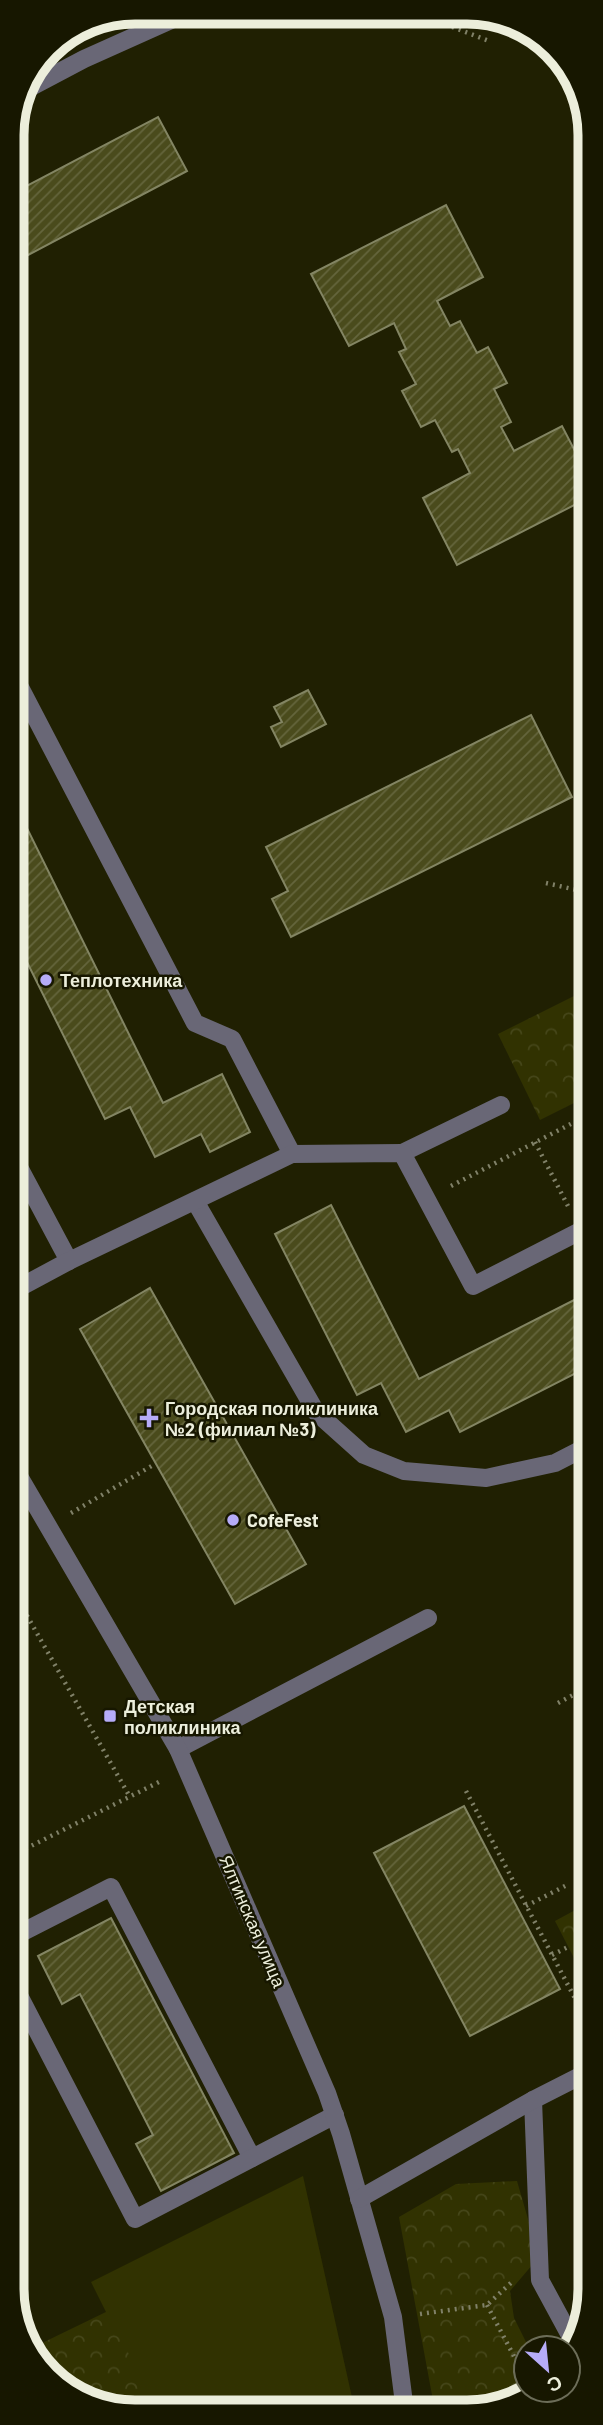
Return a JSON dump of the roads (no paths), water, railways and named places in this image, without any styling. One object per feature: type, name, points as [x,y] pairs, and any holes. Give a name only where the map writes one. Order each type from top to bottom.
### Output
[{"type":"street","points":[[37,84],[84,59],[162,24]]},
{"type":"street","points":[[25,697],[195,1023],[232,1039],[292,1154]]},
{"type":"street","points":[[24,1285],[292,1154],[402,1153],[501,1105]]},
{"type":"street","points":[[402,1153],[473,1286],[578,1232]]},
{"type":"street","points":[[25,1178],[69,1261]]},
{"type":"street","points":[[195,1201],[316,1412],[364,1455],[404,1471],[485,1478],[555,1462],[578,1451]]},
{"type":"street","name":"Ялтинская улица","points":[[24,1485],[178,1749],[335,2115],[393,2317],[404,2400]]},
{"type":"street","points":[[178,1749],[428,1618]]},
{"type":"street","points":[[24,1931],[111,1887],[252,2158]]},
{"type":"street","points":[[24,2005],[135,2218],[335,2115]]},
{"type":"street","points":[[359,2199],[578,2077]]},
{"type":"street","points":[[533,2100],[540,2280],[569,2334]]},
{"type":"place","name":"Теплотехника","points":[[46,980]]},
{"type":"place","name":"Городская поликлиника №2 (филиал №3)","points":[[149,1418]]},
{"type":"place","name":"CofeFest","points":[[233,1520]]},
{"type":"place","name":"Детская поликлиника","points":[[110,1716]]}]
